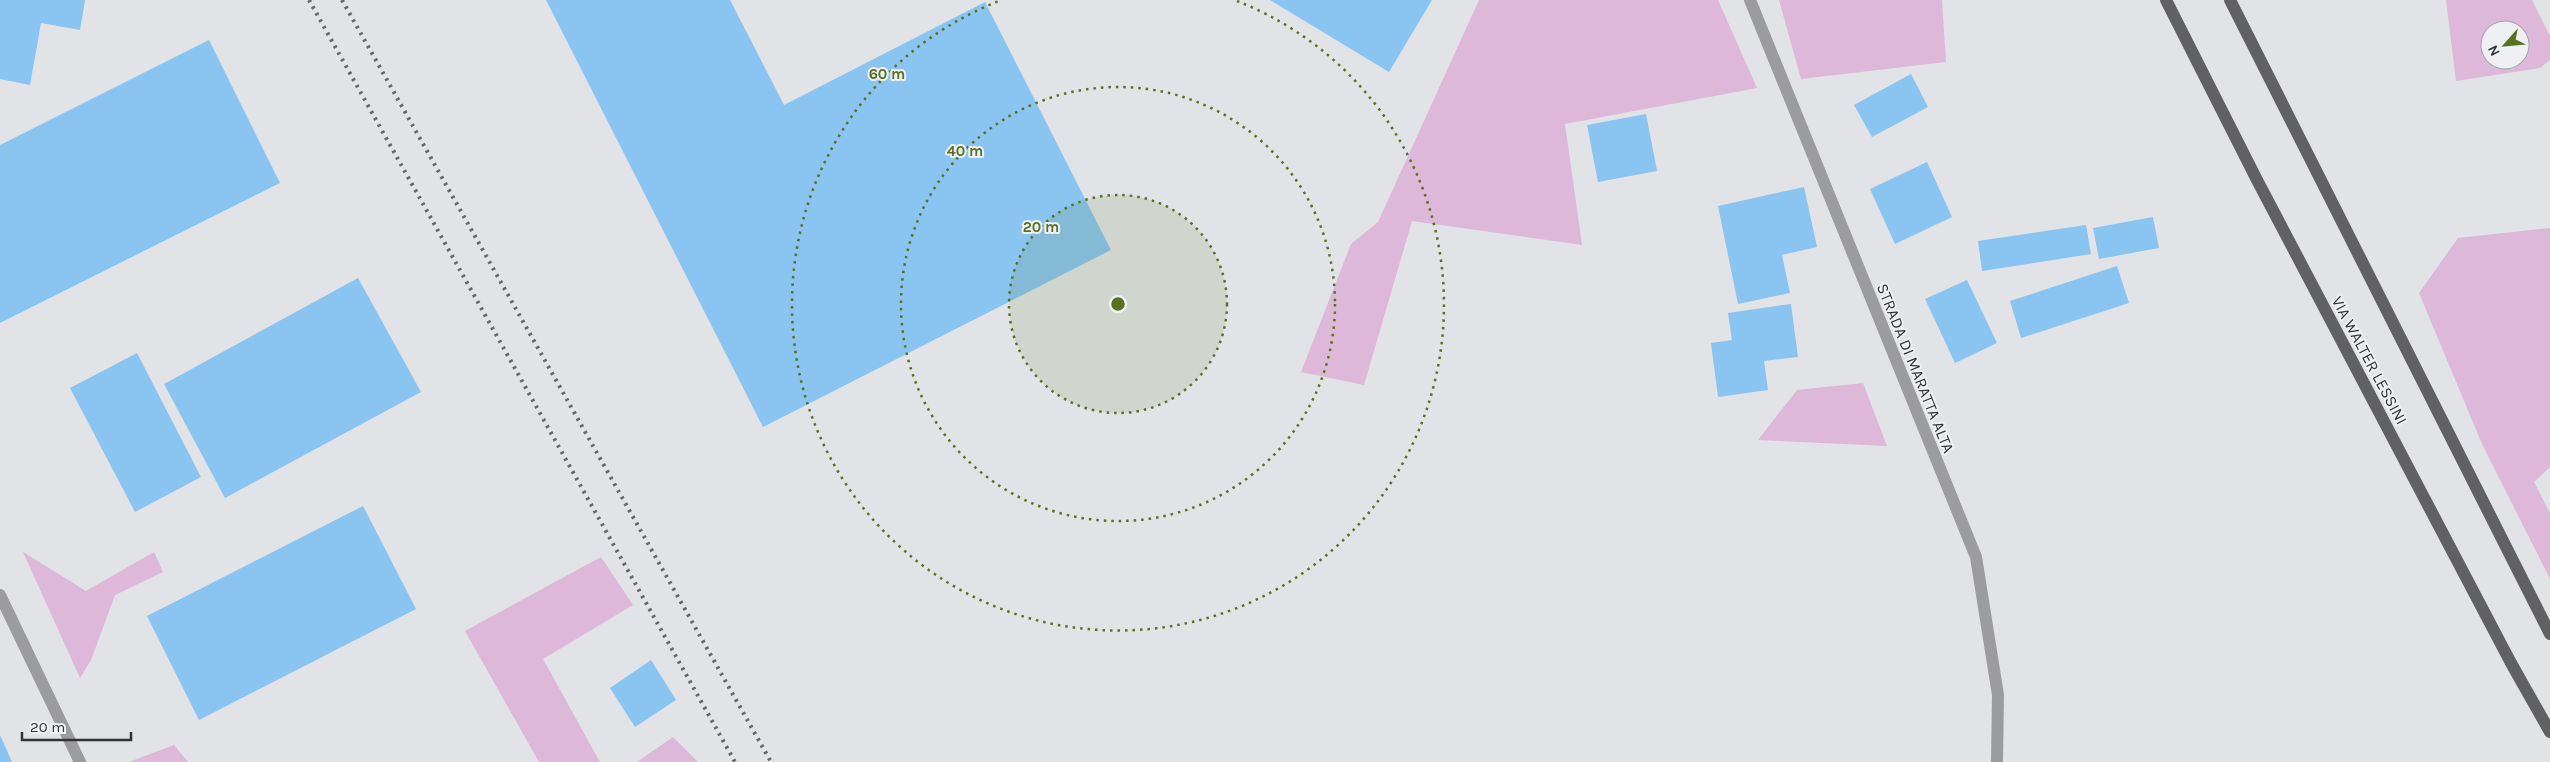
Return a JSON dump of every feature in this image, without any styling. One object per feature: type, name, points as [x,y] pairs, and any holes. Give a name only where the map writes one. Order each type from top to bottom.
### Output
[{"type":"main road","name":"VIA WALTER LESSINI","points":[[2166,0],[2266,197],[2511,663],[2550,732]]},
{"type":"main road","points":[[2230,0],[2550,634]]},
{"type":"street","name":"STRADA DI MARATTA ALTA","points":[[1750,0],[1976,557],[1998,695],[1997,762]]},
{"type":"street","points":[[0,595],[80,762]]},
{"type":"shaded area","points":[[1479,0],[1718,0],[1757,88],[1565,124],[1582,245],[1412,221],[1364,385],[1301,372],[1351,244],[1378,222]]},
{"type":"shaded area","points":[[1779,0],[1942,0],[1946,62],[1801,79]]},
{"type":"shaded area","points":[[2446,0],[2532,0],[2550,36],[2550,60],[2540,68],[2530,70],[2530,20],[2480,20],[2480,70],[2527,70],[2456,81]]},
{"type":"shaded area","points":[[2550,228],[2550,467],[2534,482],[2550,513],[2550,579],[2482,444],[2419,293],[2458,238]]},
{"type":"shaded area","points":[[1863,383],[1887,446],[1758,440],[1797,390]]},
{"type":"shaded area","points":[[23,552],[86,591],[154,552],[163,572],[115,595],[91,660],[80,678]]},
{"type":"shaded area","points":[[601,557],[633,605],[543,659],[600,762],[539,762],[465,631]]},
{"type":"shaded area","points":[[673,737],[698,762],[637,762]]},
{"type":"shaded area","points":[[174,745],[188,762],[129,762]]},
{"type":"building","points":[[0,0],[85,0],[80,30],[41,23],[30,85],[0,79]]},
{"type":"building","points":[[546,0],[730,0],[784,105],[985,2],[1111,250],[763,427]]},
{"type":"building","points":[[1270,0],[1432,0],[1389,72]]},
{"type":"building","points":[[209,40],[280,183],[0,323],[0,145]]},
{"type":"building","points":[[1911,74],[1928,107],[1872,137],[1854,105]]},
{"type":"building","points":[[1646,114],[1657,171],[1598,182],[1587,125]]},
{"type":"building","points":[[1927,162],[1952,217],[1895,244],[1870,189]]},
{"type":"building","points":[[1804,187],[1817,247],[1782,255],[1790,293],[1738,304],[1718,206]]},
{"type":"building","points":[[2153,217],[2159,248],[2099,259],[2093,228]]},
{"type":"building","points":[[2086,225],[2091,254],[1982,271],[1978,241]]},
{"type":"building","points":[[2117,266],[2129,303],[2021,338],[2010,301]]},
{"type":"building","points":[[358,278],[421,392],[225,498],[164,384]]},
{"type":"building","points":[[1967,280],[1997,343],[1955,363],[1925,299]]},
{"type":"building","points":[[1791,304],[1798,357],[1764,361],[1768,390],[1718,397],[1711,343],[1732,340],[1728,313]]},
{"type":"building","points":[[137,353],[201,477],[135,512],[70,388]]},
{"type":"building","points":[[363,506],[416,609],[199,720],[147,616]]},
{"type":"building","points":[[651,660],[676,700],[635,727],[610,688]]},
{"type":"building","points":[[0,735],[12,762],[0,762]]},
{"type":"railway","points":[[309,0],[735,762]]},
{"type":"railway","points":[[342,0],[771,762]]}]
